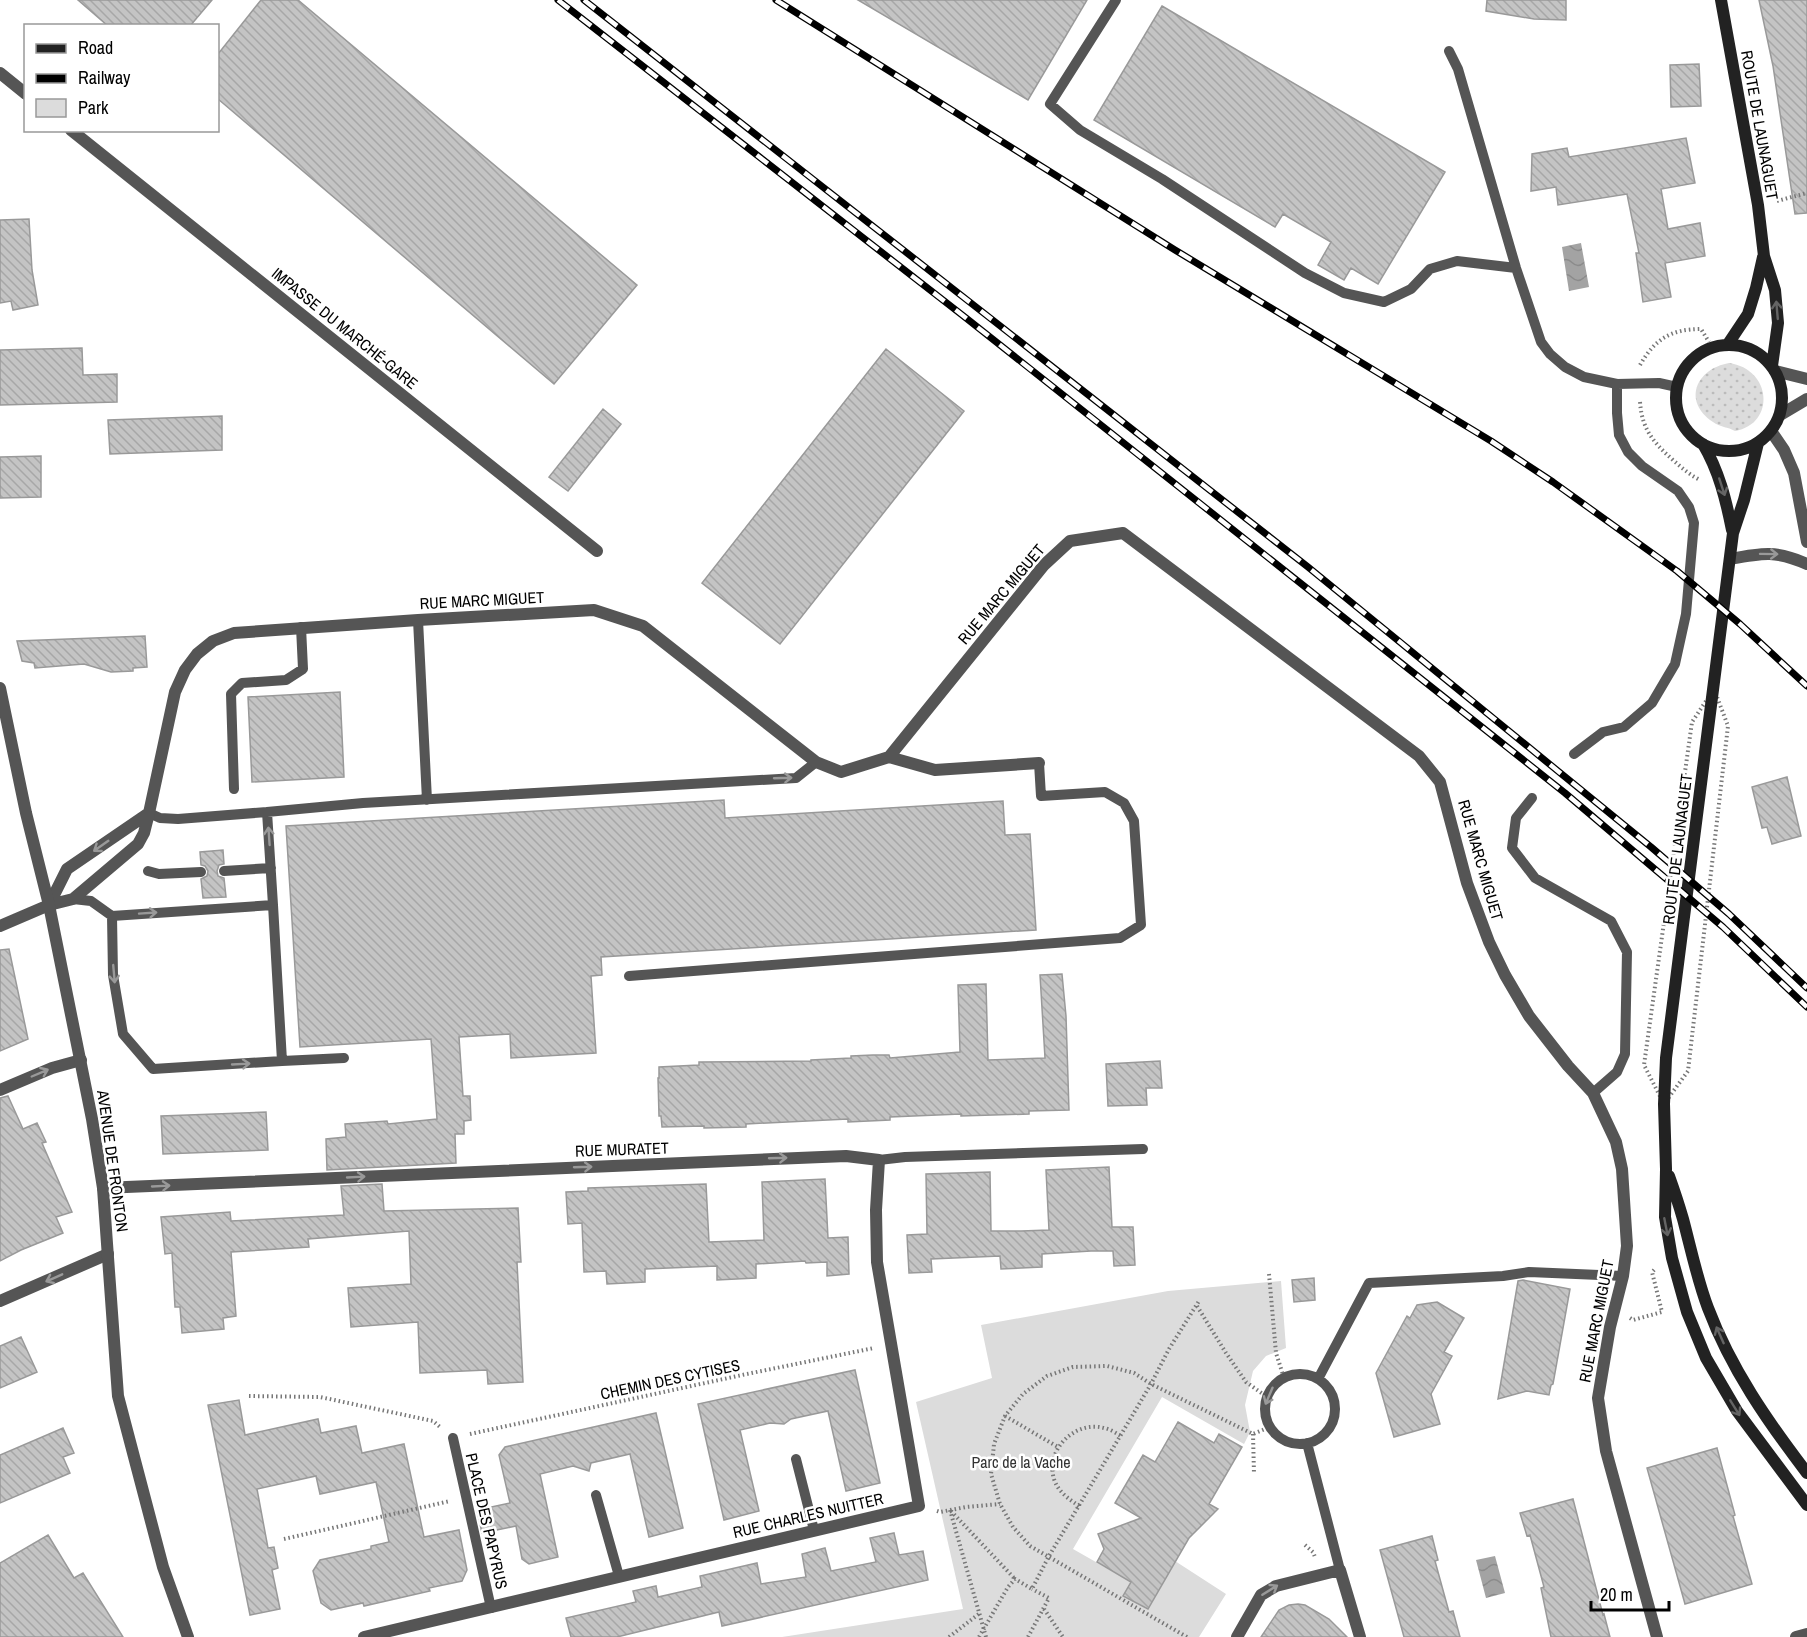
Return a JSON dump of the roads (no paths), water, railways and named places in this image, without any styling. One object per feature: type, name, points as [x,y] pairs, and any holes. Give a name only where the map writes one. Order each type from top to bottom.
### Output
[{"type":"main road","name":"ROUTE DE LAUNAGUET","points":[[1721,0],[1758,205],[1764,256],[1775,290],[1778,323],[1774,368]]},
{"type":"main road","name":"ROUTE DE LAUNAGUET","points":[[1728,344],[1748,314],[1764,256]]},
{"type":"main road","points":[[1728,344],[1741,345],[1764,357],[1774,368],[1783,392],[1780,415],[1771,431],[1758,443],[1745,449],[1731,451],[1716,450],[1690,434],[1680,420],[1676,404],[1677,387],[1681,374],[1689,363],[1699,353],[1712,347],[1728,344]]},
{"type":"main road","name":"ROUTE DE LAUNAGUET","points":[[1758,443],[1733,533],[1666,1058],[1665,1217],[1672,1257],[1690,1322],[1706,1358],[1737,1411],[1807,1505]]},
{"type":"main road","name":"ROUTE DE LAUNAGUET","points":[[1703,444],[1714,464],[1727,503],[1733,533]]},
{"type":"main road","name":"ROUTE DE LAUNAGUET","points":[[1666,1169],[1683,1217],[1690,1252],[1708,1308],[1725,1347],[1746,1386],[1807,1473]]},
{"type":"street","points":[[0,73],[24,92]]},
{"type":"street","name":"IMPASSE DU MARCHÉ-GARE","points":[[73,132],[597,551]]},
{"type":"street","points":[[1774,368],[1807,379]]},
{"type":"street","points":[[1780,415],[1807,399]]},
{"type":"street","points":[[1771,431],[1784,450],[1794,472],[1807,542]]},
{"type":"street","name":"RUE MARC MIGUET","points":[[0,926],[49,904],[73,899],[138,844],[144,833],[149,813],[175,692],[185,670],[197,654],[213,641],[234,633],[594,610],[643,626],[816,762],[841,772],[889,757],[1044,565],[1070,541],[1123,533],[1419,756],[1432,770],[1440,782],[1477,915],[1501,967],[1529,1016],[1568,1066],[1593,1093],[1616,1142],[1622,1169],[1627,1246],[1598,1398],[1606,1451],[1657,1637]]},
{"type":"street","points":[[1730,559],[1760,553],[1779,554],[1807,564]]},
{"type":"street","name":"AVENUE DE FRONTON","points":[[0,688],[26,813],[49,904],[81,1060],[103,1188],[118,1396],[163,1567],[188,1637]]},
{"type":"street","points":[[889,757],[934,770],[1039,763]]},
{"type":"street","points":[[49,904],[67,869],[149,813]]},
{"type":"street","points":[[0,1090],[52,1068],[81,1060]]},
{"type":"street","name":"RUE MURATET","points":[[103,1188],[846,1156],[879,1160]]},
{"type":"street","name":"RUE CHARLES NUITTER","points":[[364,1637],[919,1506],[877,1262],[876,1210],[879,1160]]},
{"type":"street","points":[[0,1302],[108,1254]]},
{"type":"street","points":[[1237,1637],[1261,1595],[1276,1586],[1340,1570],[1360,1637]]},
{"type":"street","points":[[1796,1637],[1807,1634]]},
{"type":"lane","points":[[1116,0],[1050,104],[1080,130],[1162,179],[1305,273],[1344,293],[1384,302],[1411,289],[1430,268],[1457,261],[1516,268]]},
{"type":"lane","points":[[1449,51],[1458,69],[1516,268],[1541,342],[1550,354],[1565,367],[1584,377],[1617,384],[1659,383],[1677,387]]},
{"type":"lane","points":[[1574,754],[1603,732],[1624,727],[1652,703],[1675,664],[1686,614],[1694,523],[1689,507],[1678,491],[1642,466],[1628,452],[1619,435],[1617,384]]},
{"type":"lane","points":[[418,620],[427,800]]},
{"type":"lane","points":[[234,789],[231,694],[242,682],[286,680],[303,669],[301,627]]},
{"type":"lane","points":[[149,813],[160,818],[178,819],[363,803],[796,778],[816,762]]},
{"type":"lane","points":[[629,976],[1120,938],[1141,925],[1134,820],[1124,803],[1105,792],[1041,796],[1039,763]]},
{"type":"lane","points":[[1532,798],[1516,818],[1512,848],[1535,878],[1611,921],[1627,952],[1625,1054],[1617,1072],[1593,1093]]},
{"type":"lane","points":[[267,812],[282,1061]]},
{"type":"lane","points":[[224,871],[271,868]]},
{"type":"lane","points":[[148,872],[159,874],[201,872]]},
{"type":"lane","points":[[73,899],[91,901],[112,916],[273,905]]},
{"type":"lane","points":[[112,916],[113,975],[123,1034],[153,1069],[344,1058]]},
{"type":"lane","name":"RUE MURATET","points":[[879,1160],[905,1157],[1143,1149]]},
{"type":"lane","points":[[1318,1379],[1369,1283],[1503,1276],[1529,1272],[1623,1276]]},
{"type":"lane","points":[[1296,1374],[1318,1379],[1327,1387],[1333,1398],[1335,1409],[1333,1421],[1327,1431],[1307,1443],[1296,1444],[1276,1435],[1266,1417],[1265,1407],[1271,1389],[1284,1378],[1296,1374]]},
{"type":"lane","name":"PLACE DES PAPYRUS","points":[[453,1438],[491,1608]]},
{"type":"lane","points":[[1307,1443],[1340,1570]]},
{"type":"lane","points":[[796,1459],[814,1530]]},
{"type":"lane","points":[[596,1495],[619,1576]]},
{"type":"water","points":[[1581,243],[1589,287],[1569,291],[1562,247]]},
{"type":"water","points":[[1495,1556],[1505,1593],[1486,1598],[1476,1560]]},
{"type":"railway","points":[[558,0],[966,318],[1565,793],[1723,927],[1807,1007]]},
{"type":"railway","points":[[584,0],[1308,567],[1651,847],[1729,914],[1807,988]]},
{"type":"railway","points":[[776,0],[1175,250],[1491,441],[1553,482],[1677,571],[1740,624],[1807,686]]},
{"type":"park label","name":"Parc de la Vache","points":[[1021,1462]]}]
